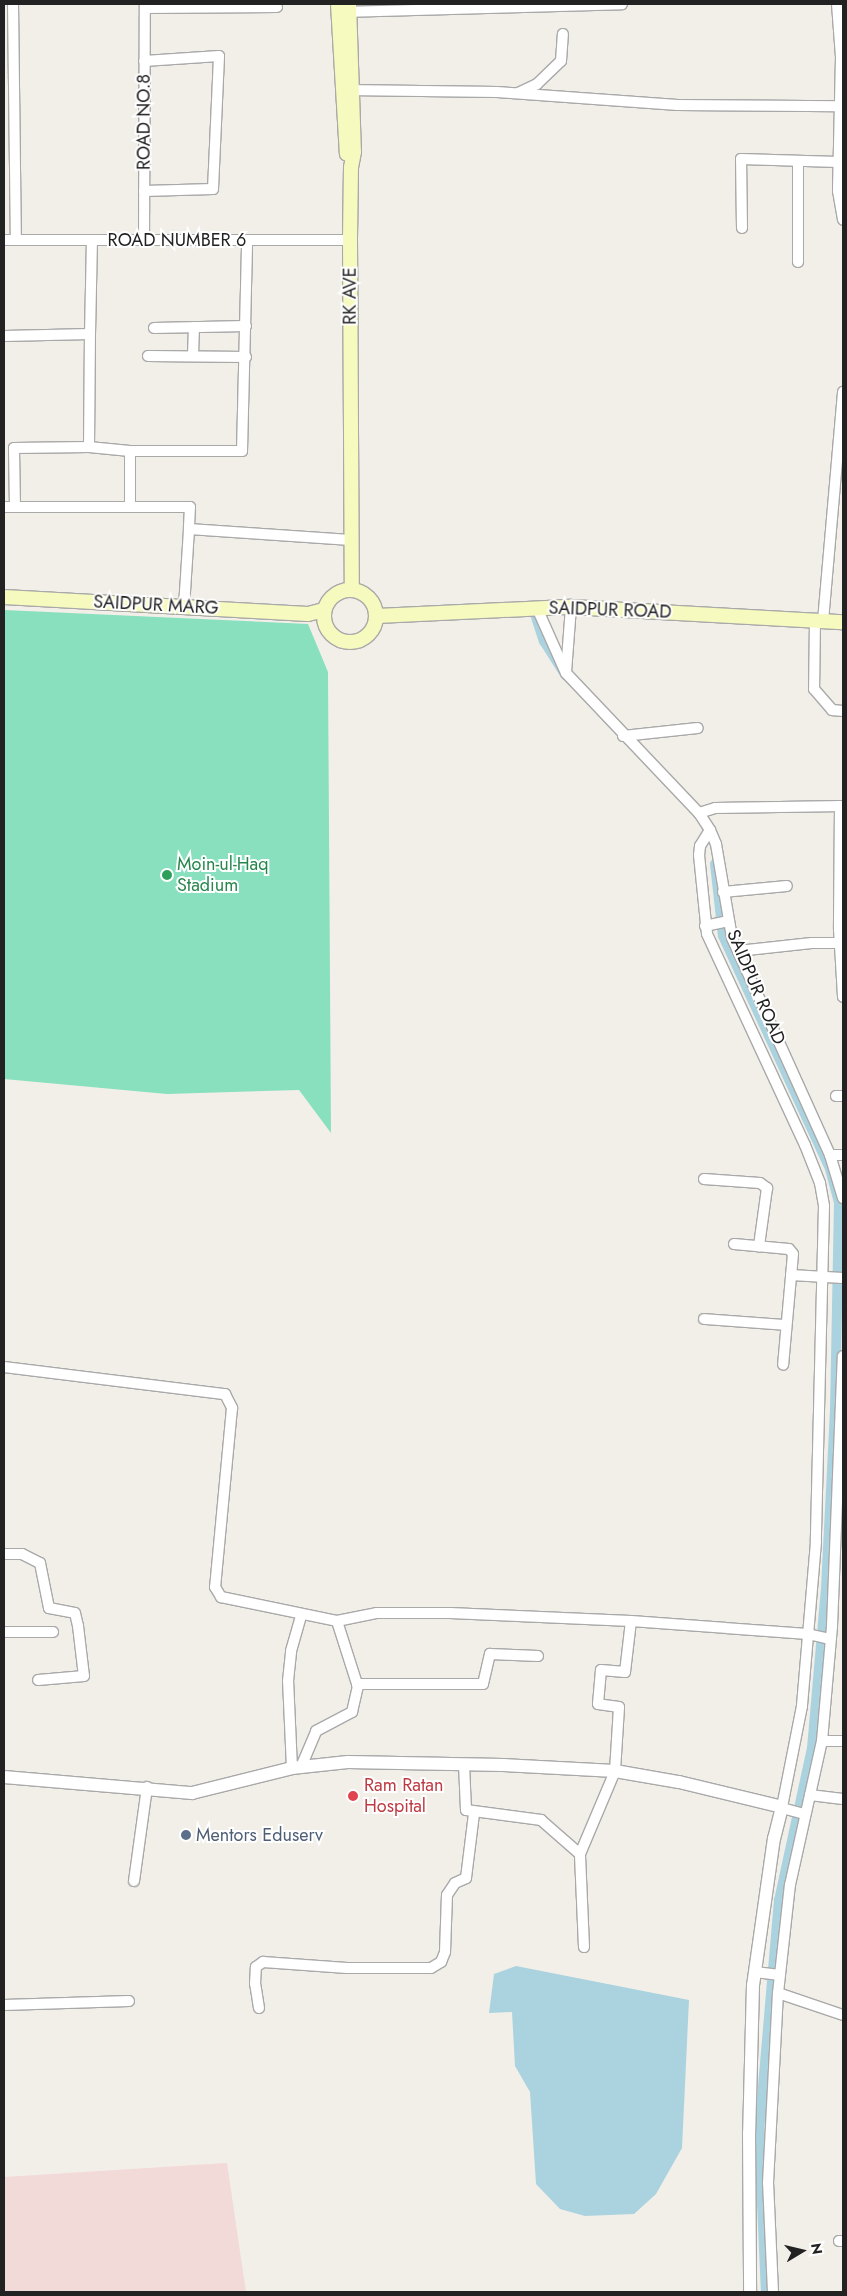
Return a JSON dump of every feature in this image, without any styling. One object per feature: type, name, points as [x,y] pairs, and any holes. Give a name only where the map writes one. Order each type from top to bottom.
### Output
[{"type":"main road","name":"RK AVE","points":[[344,8],[347,90],[354,152],[351,166],[350,240],[352,590]]},
{"type":"main road","points":[[308,614],[325,625],[335,639],[349,644],[363,640],[373,630],[377,616],[373,603],[364,594],[352,590],[332,596],[324,610],[325,625]]},
{"type":"main road","name":"SAIDPUR MARG","points":[[4,597],[308,614]]},
{"type":"main road","name":"SAIDPUR ROAD","points":[[377,616],[571,607],[843,622]]},
{"type":"main road","points":[[308,614],[324,610]]},
{"type":"street","points":[[4,4],[13,4],[16,240]]},
{"type":"street","points":[[344,8],[622,4]]},
{"type":"street","points":[[836,4],[840,106],[838,162],[843,220]]},
{"type":"street","points":[[145,6],[277,7]]},
{"type":"street","name":"ROAD NO.8","points":[[144,240],[145,6]]},
{"type":"street","points":[[517,94],[537,84],[562,61],[563,34]]},
{"type":"street","points":[[144,61],[219,56],[213,189],[144,191]]},
{"type":"street","points":[[347,90],[517,94],[678,105],[840,106]]},
{"type":"street","points":[[742,228],[741,159],[838,162]]},
{"type":"street","points":[[798,161],[798,262]]},
{"type":"street","name":"ROAD NUMBER 6","points":[[4,240],[350,240]]},
{"type":"street","points":[[90,447],[92,240]]},
{"type":"street","points":[[15,507],[14,448],[90,447],[130,451],[242,451],[246,357],[247,240]]},
{"type":"street","points":[[154,328],[246,326]]},
{"type":"street","points":[[193,355],[194,327]]},
{"type":"street","points":[[4,336],[90,334]]},
{"type":"street","points":[[148,356],[246,357]]},
{"type":"street","points":[[843,392],[840,445],[819,621],[814,689],[832,710],[843,711]]},
{"type":"street","points":[[130,451],[130,507]]},
{"type":"street","points":[[4,506],[190,507],[184,607]]},
{"type":"street","points":[[189,529],[351,540]]},
{"type":"street","points":[[566,673],[571,607]]},
{"type":"street","name":"SAIDPUR ROAD","points":[[537,608],[566,673],[699,813],[710,830],[724,892],[726,921],[830,1155],[843,1198]]},
{"type":"street","points":[[624,736],[698,728]]},
{"type":"street","points":[[699,813],[715,808],[842,806],[840,943],[843,997]]},
{"type":"street","points":[[710,830],[700,846],[699,855],[708,925],[822,1183],[824,1218],[825,1278],[820,1442],[809,1634],[802,1706],[783,1808],[774,1838],[757,1972],[749,2133],[750,2292]]},
{"type":"street","points":[[724,892],[787,886]]},
{"type":"street","points":[[708,925],[726,921]]},
{"type":"street","points":[[738,951],[812,943],[840,943]]},
{"type":"street","points":[[830,1155],[843,1155]]},
{"type":"street","points":[[704,1179],[760,1183],[767,1188],[759,1246]]},
{"type":"street","points":[[822,1183],[837,1180]]},
{"type":"street","points":[[734,1244],[792,1251],[783,1365]]},
{"type":"street","points":[[791,1275],[842,1279]]},
{"type":"street","points":[[704,1319],[786,1325]]},
{"type":"street","points":[[773,2292],[768,2183],[778,1993],[777,1975],[802,1813],[810,1795],[822,1741],[828,1638],[832,1626],[843,1356]]},
{"type":"street","points":[[4,1367],[225,1394],[232,1408],[215,1586],[221,1597],[301,1616],[337,1621],[376,1613],[450,1613],[631,1621],[809,1634],[828,1638]]},
{"type":"street","points":[[4,1554],[22,1554],[40,1563],[49,1608],[75,1613],[84,1676],[38,1680]]},
{"type":"street","points":[[296,1768],[288,1681],[291,1651],[301,1616]]},
{"type":"street","points":[[296,1768],[316,1731],[352,1712],[357,1684],[337,1621]]},
{"type":"street","points":[[584,1947],[580,1854],[614,1771],[620,1707],[598,1704],[601,1670],[625,1672],[631,1621]]},
{"type":"street","points":[[832,1626],[843,1627]]},
{"type":"street","points":[[4,1632],[52,1632]]},
{"type":"street","points":[[357,1684],[483,1684],[490,1654],[538,1656]]},
{"type":"street","points":[[822,1741],[843,1741]]},
{"type":"street","points":[[4,1777],[147,1787],[192,1793],[296,1768],[375,1761],[464,1764],[614,1771],[679,1782],[802,1813]]},
{"type":"street","points":[[464,1764],[464,1806],[474,1814],[541,1820],[580,1854]]},
{"type":"street","points":[[134,1881],[147,1787]]},
{"type":"street","points":[[810,1795],[843,1799]]},
{"type":"street","points":[[259,2008],[255,1975],[256,1967],[263,1962],[347,1968],[431,1968],[441,1962],[445,1952],[447,1895],[455,1884],[466,1878],[474,1814]]},
{"type":"street","points":[[757,1972],[777,1975]]},
{"type":"street","points":[[778,1993],[843,2015]]},
{"type":"street","points":[[4,2005],[129,2001]]},
{"type":"shaded area","points":[[227,2163],[246,2292],[4,2292],[4,2177]]},
{"type":"green space","name":"Moin-ul-Haq Stadium","points":[[4,610],[308,624],[328,672],[331,1133],[299,1090],[167,1094],[4,1079]]},
{"type":"water","points":[[516,1966],[689,2000],[682,2148],[656,2194],[634,2214],[585,2216],[560,2209],[536,2184],[530,2092],[515,2066],[512,2012],[489,2013],[494,1974]]},
{"type":"waterway","points":[[534,611],[544,641],[566,676]]},
{"type":"waterway","points":[[715,864],[723,936],[830,1169],[839,1202],[835,1410],[826,1588],[812,1748],[779,1900],[759,2134],[766,2292]]},
{"type":"place","name":"Moin-ul-Haq Stadium","points":[[167,875]]},
{"type":"place","name":"Ram Ratan Hospital","points":[[353,1796]]},
{"type":"place","name":"Mentors Eduserv","points":[[186,1835]]}]
